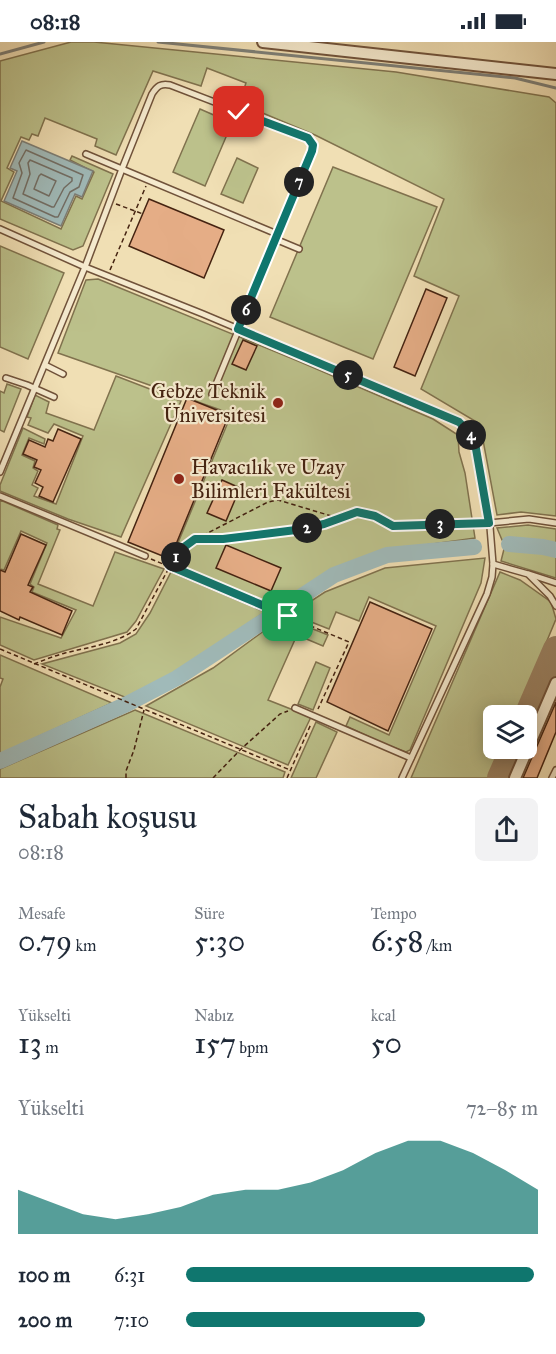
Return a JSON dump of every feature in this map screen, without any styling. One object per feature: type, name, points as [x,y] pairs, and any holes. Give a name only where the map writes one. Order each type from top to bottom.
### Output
[{"type":"street","points":[[264,42],[556,74]]},
{"type":"street","points":[[515,778],[556,684]]},
{"type":"lane","points":[[0,472],[86,267],[152,94],[156,87],[163,84],[308,138],[313,145],[212,394]]},
{"type":"lane","points":[[86,154],[276,237],[298,249]]},
{"type":"lane","points":[[0,229],[459,422],[470,433],[475,443],[489,523],[492,577],[487,594],[402,778]]},
{"type":"lane","points":[[45,365],[63,374]]},
{"type":"lane","points":[[6,378],[54,396]]},
{"type":"lane","points":[[0,496],[145,556]]},
{"type":"lane","points":[[489,523],[529,519],[556,523]]},
{"type":"lane","points":[[65,532],[68,525]]},
{"type":"lane","points":[[493,564],[556,583]]},
{"type":"lane","points":[[528,574],[550,596],[556,606]]},
{"type":"lane","points":[[295,708],[411,758]]},
{"type":"lane","points":[[552,778],[556,770]]},
{"type":"path","points":[[108,276],[148,180]]},
{"type":"path","points":[[110,201],[143,214]]},
{"type":"path","points":[[33,664],[128,635],[136,629],[180,550],[195,539],[268,502],[278,500],[339,519]]},
{"type":"path","points":[[195,539],[223,539],[296,530],[357,512],[375,516],[393,526],[489,523]]},
{"type":"path","points":[[145,556],[349,642]]},
{"type":"path","points":[[0,649],[290,770]]},
{"type":"path","points":[[213,778],[280,714],[295,708]]},
{"type":"path","points":[[126,778],[144,710]]},
{"type":"green space","points":[[71,42],[94,42],[396,72],[549,97],[556,103],[556,516],[521,512],[497,515],[480,424],[421,389],[459,296],[414,276],[444,199],[315,135],[239,103],[246,83],[207,68],[201,86],[153,71],[116,155],[95,146],[97,139],[45,118],[38,136],[32,134],[29,140],[21,137],[7,168],[14,172],[1,201],[61,229],[76,196],[82,199],[94,172],[70,160],[72,156],[113,174],[83,246],[73,250],[0,219],[0,61]]},
{"type":"green space","points":[[200,109],[232,123],[205,186],[173,172]]},
{"type":"green space","points":[[237,158],[258,168],[243,203],[221,194]]},
{"type":"green space","points":[[333,167],[437,207],[373,359],[270,317]]},
{"type":"green space","points":[[0,246],[64,273],[28,359],[0,347]]},
{"type":"green space","points":[[98,279],[433,419],[458,435],[475,538],[383,551],[328,574],[276,606],[170,562],[231,415],[235,415],[58,353],[86,280]]},
{"type":"green space","points":[[116,376],[181,401],[121,537],[68,519],[0,491],[0,485],[23,428],[45,439],[44,444],[29,438],[22,455],[35,461],[33,468],[38,471],[32,485],[38,488],[34,496],[56,504],[83,436],[54,424],[48,433],[28,425],[31,418],[27,417],[35,395],[49,402],[46,413],[94,430]]},
{"type":"green space","points":[[7,384],[21,389],[4,432],[0,430],[0,391],[4,393]]},
{"type":"green space","points":[[0,500],[58,525],[57,529],[60,530],[38,584],[93,606],[115,552],[164,569],[136,621],[127,632],[34,660],[0,645],[0,617],[61,638],[76,610],[32,592],[34,587],[30,584],[47,543],[21,531],[4,570],[0,569]]},
{"type":"green space","points":[[528,525],[556,529],[556,547],[525,539],[502,540],[497,528]]},
{"type":"green space","points":[[504,549],[541,551],[556,555],[556,578],[501,561]]},
{"type":"green space","points":[[485,558],[481,583],[410,750],[406,752],[384,744],[346,726],[350,717],[389,735],[436,626],[369,597],[359,621],[336,612],[329,629],[291,614],[325,592],[385,568]]},
{"type":"green space","points":[[171,572],[265,612],[175,673],[127,698],[42,664],[120,643],[136,634],[150,613]]},
{"type":"green space","points":[[500,572],[520,580],[551,602],[556,619],[520,705],[483,705],[483,759],[498,759],[489,778],[411,778]]},
{"type":"green space","points":[[283,617],[328,635],[323,646],[297,635],[268,700],[311,717],[288,765],[146,706],[213,668]]},
{"type":"green space","points":[[0,655],[112,703],[0,754],[0,687],[3,679],[0,678]]},
{"type":"green space","points":[[316,662],[330,668],[313,710],[298,704]]},
{"type":"green space","points":[[135,710],[285,772],[283,778],[0,778],[0,769]]},
{"type":"green space","points":[[316,722],[337,732],[316,778],[291,778]]},
{"type":"water","points":[[22,141],[93,171],[82,197],[75,194],[61,226],[4,201],[17,171],[10,168]]},
{"type":"building","points":[[149,199],[224,230],[204,278],[129,246]]},
{"type":"building","points":[[426,289],[447,298],[415,376],[394,367]]},
{"type":"building","points":[[243,340],[257,346],[246,370],[232,364]]},
{"type":"building","name":"Havacılık ve Uzay Bilimleri Fakültesi","points":[[187,398],[229,415],[170,559],[128,542]]},
{"type":"building","points":[[58,429],[81,439],[53,502],[39,496],[43,487],[35,483],[41,470],[34,467],[37,460],[23,454],[29,440],[45,447],[48,439],[53,441]]},
{"type":"building","points":[[222,480],[240,488],[226,521],[207,513]]},
{"type":"building","points":[[21,534],[46,545],[28,585],[33,587],[30,592],[72,611],[62,635],[0,611],[0,570],[5,572]]},
{"type":"building","name":"Havacılık ve Uzay Bilimleri Fakültesi","points":[[226,545],[281,568],[271,591],[216,568]]},
{"type":"building","points":[[370,602],[432,629],[388,731],[327,702]]},
{"type":"building","points":[[556,702],[556,732],[537,778],[523,778],[531,759],[537,759],[537,746]]},
{"type":"waterway","points":[[0,54],[44,42]]},
{"type":"waterway","points":[[158,42],[515,78],[556,88]]},
{"type":"waterway","points":[[509,544],[556,550]]},
{"type":"waterway","points":[[0,761],[127,704],[177,678],[334,575],[387,555],[474,547]]},
{"type":"taxiway","points":[[532,705],[556,649]]},
{"type":"taxiway","points":[[500,778],[508,759]]},
{"type":"place","name":"Gebze Teknik Üniversitesi","points":[[278,403]]},
{"type":"place","name":"Havacılık ve Uzay Bilimleri Fakültesi","points":[[179,479]]},
{"type":"route","points":[[239,112],[308,138],[313,145],[238,329],[459,422],[470,433],[475,443],[489,523],[393,526],[375,516],[357,512],[324,524],[296,530],[223,539],[195,539],[180,550],[170,566],[288,616]]}]
